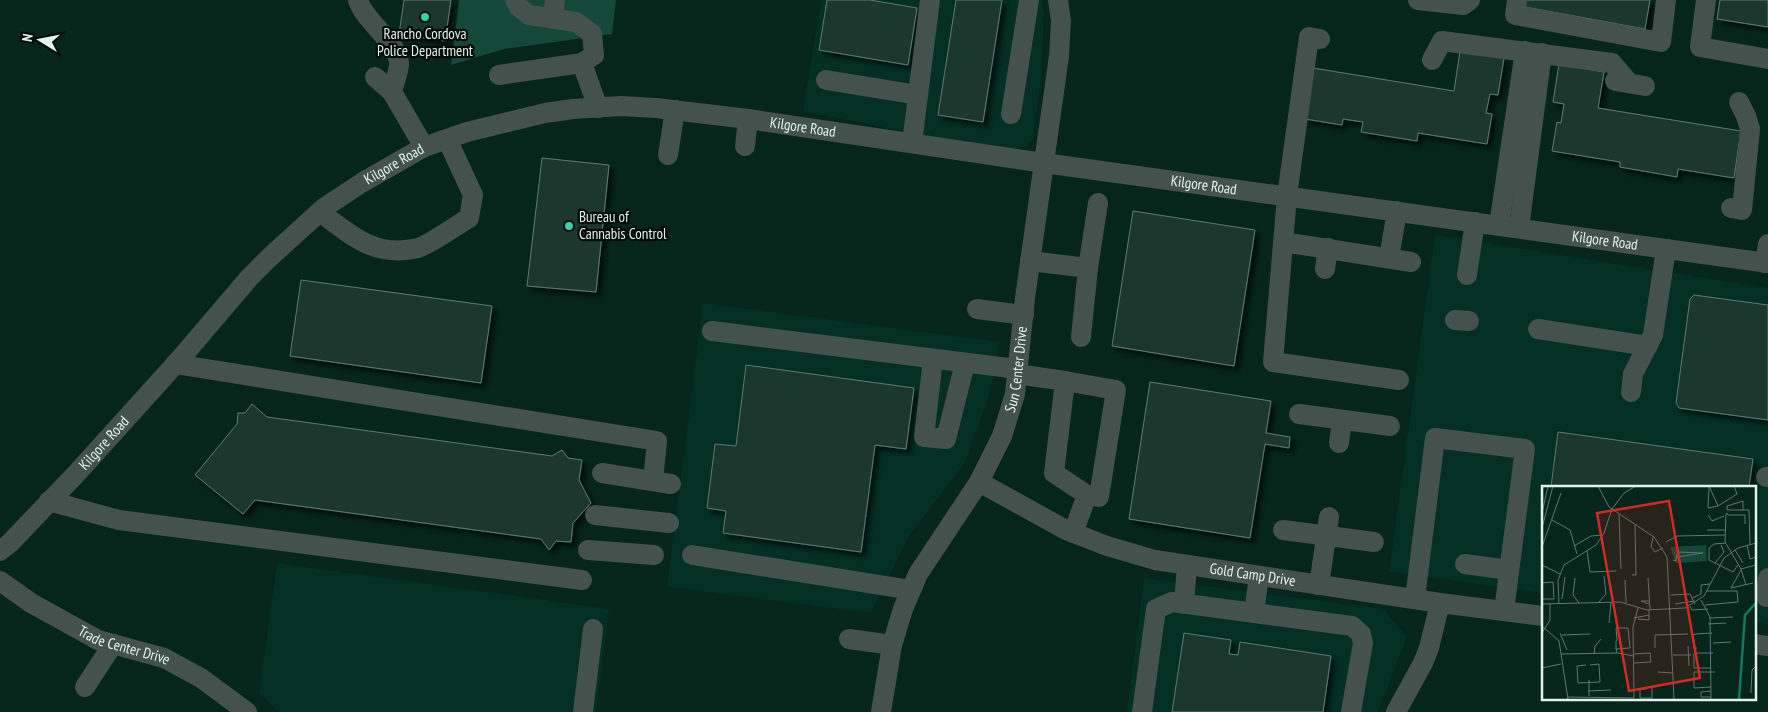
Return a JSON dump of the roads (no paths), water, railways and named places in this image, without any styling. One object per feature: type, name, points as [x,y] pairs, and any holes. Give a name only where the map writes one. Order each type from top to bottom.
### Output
[{"type":"street","points":[[358,0],[368,18],[397,53],[399,65],[392,92]]},
{"type":"street","points":[[499,74],[582,63],[594,55],[592,34],[576,22],[554,9],[529,15],[519,7],[515,0]]},
{"type":"street","points":[[912,143],[930,0]]},
{"type":"street","points":[[1011,114],[1029,0]]},
{"type":"street","name":"Sun Center Drive","points":[[881,712],[892,646],[911,590],[918,574],[979,482],[1002,436],[1015,394],[1030,261],[1059,56],[1061,21],[1058,0]]},
{"type":"street","points":[[1418,0],[1463,6],[1470,0]]},
{"type":"street","points":[[1517,0],[1515,15],[1661,42],[1666,0]]},
{"type":"street","points":[[1706,0],[1700,47],[1768,59]]},
{"type":"street","points":[[1320,39],[1309,37],[1300,152],[1287,196],[1273,362],[1312,363],[1354,369],[1399,380]]},
{"type":"street","points":[[1432,60],[1442,41],[1612,63],[1628,83]]},
{"type":"street","points":[[1499,225],[1515,177],[1534,52]]},
{"type":"street","points":[[582,63],[598,108]]},
{"type":"street","points":[[375,77],[392,92],[424,147]]},
{"type":"street","points":[[826,80],[918,95]]},
{"type":"street","points":[[1731,208],[1742,210],[1750,129],[1739,102]]},
{"type":"street","name":"Kilgore Road","points":[[0,551],[76,474],[249,278],[320,212],[363,182],[424,147],[502,122],[544,113],[621,106],[675,110],[1666,249],[1767,256]]},
{"type":"street","points":[[668,155],[675,110]]},
{"type":"street","points":[[745,146],[748,119]]},
{"type":"street","points":[[320,212],[361,242],[387,251],[419,248],[469,218],[473,195],[447,139]]},
{"type":"street","points":[[1515,177],[1519,228]]},
{"type":"street","points":[[1081,337],[1088,268],[1098,203]]},
{"type":"street","points":[[1389,258],[1397,211]]},
{"type":"street","points":[[1467,275],[1475,222]]},
{"type":"street","points":[[1283,242],[1328,248],[1367,262],[1389,258],[1411,262]]},
{"type":"street","points":[[1325,269],[1328,248]]},
{"type":"street","points":[[1631,392],[1633,374],[1653,336],[1666,249]]},
{"type":"street","points":[[1030,261],[1088,268]]},
{"type":"street","points":[[977,309],[1024,315]]},
{"type":"street","points":[[1538,329],[1648,346]]},
{"type":"street","points":[[712,331],[965,363],[1116,390],[1099,496],[1087,496],[1054,473],[1065,381]]},
{"type":"street","points":[[933,359],[924,437],[946,440],[965,363]]},
{"type":"street","points":[[175,364],[657,441],[662,482],[602,473]]},
{"type":"street","points":[[1299,414],[1390,426]]},
{"type":"street","points":[[1339,443],[1342,420]]},
{"type":"street","points":[[1415,599],[1435,438],[1525,449],[1504,611]]},
{"type":"street","name":"Gold Camp Drive","points":[[979,482],[1073,533],[1107,546],[1155,560],[1440,603],[1542,616]]},
{"type":"street","points":[[1073,533],[1087,496]]},
{"type":"street","points":[[49,501],[119,520],[582,580]]},
{"type":"street","points":[[595,514],[668,524]]},
{"type":"street","points":[[1319,585],[1327,526]]},
{"type":"street","points":[[1283,530],[1327,526],[1374,542]]},
{"type":"street","points":[[588,550],[654,554]]},
{"type":"street","points":[[692,555],[911,590]]},
{"type":"street","points":[[1465,564],[1509,570]]},
{"type":"street","points":[[1184,604],[1187,565]]},
{"type":"street","points":[[1254,613],[1259,576]]},
{"type":"street","points":[[1768,578],[1766,596],[1768,597]]},
{"type":"street","name":"Trade Center Drive","points":[[0,581],[31,603],[98,640],[164,658],[201,678],[221,703],[247,712]]},
{"type":"street","points":[[1142,712],[1156,609],[1172,602],[1352,626],[1361,634],[1363,643],[1351,712]]},
{"type":"street","points":[[1396,712],[1416,678],[1426,656],[1440,603]]},
{"type":"street","points":[[583,712],[593,628]]},
{"type":"street","points":[[849,639],[892,646]]},
{"type":"street","points":[[86,687],[113,644]]},
{"type":"place","name":"Rancho Cordova Police Department","points":[[425,17]]},
{"type":"place","name":"Bureau of Cannabis Control","points":[[569,226]]}]
